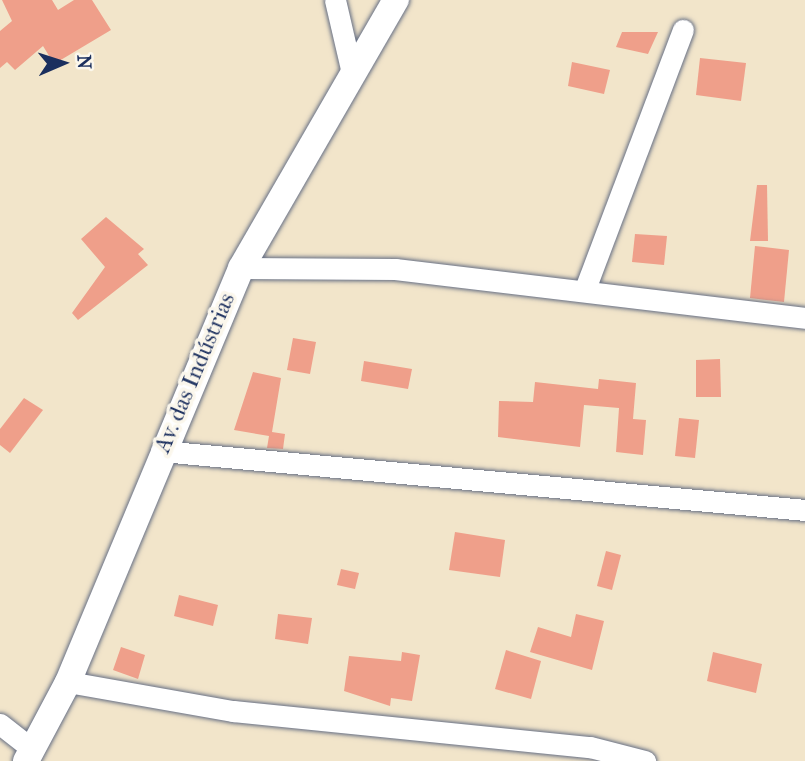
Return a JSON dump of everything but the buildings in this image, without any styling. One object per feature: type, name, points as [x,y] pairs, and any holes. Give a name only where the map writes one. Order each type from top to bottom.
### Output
[{"type":"street","points":[[335,0],[352,73]]},
{"type":"street","name":"Av. das Indústrias","points":[[29,755],[68,682],[161,451],[241,268],[396,0]]},
{"type":"street","points":[[585,289],[683,30]]},
{"type":"street","points":[[241,268],[395,270],[585,289],[805,318]]},
{"type":"street","points":[[161,451],[805,510]]},
{"type":"street","points":[[68,682],[233,711],[590,747],[645,761]]},
{"type":"street","points":[[0,724],[29,755]]}]
